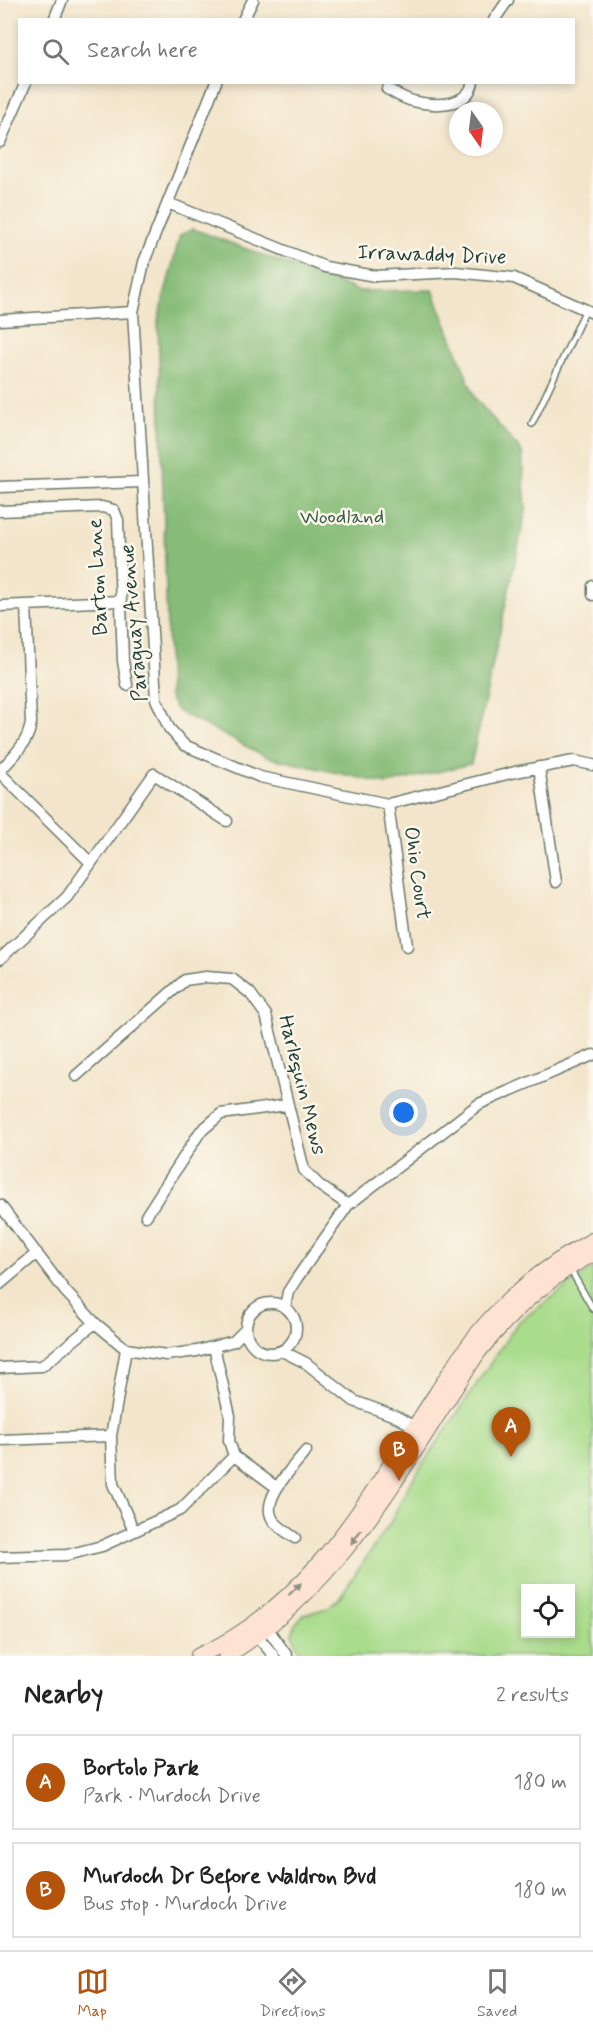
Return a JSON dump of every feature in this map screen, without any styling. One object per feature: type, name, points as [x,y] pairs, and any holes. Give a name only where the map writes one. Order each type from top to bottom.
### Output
[{"type":"main road","points":[[226,1656],[259,1628],[305,1596],[345,1552],[484,1326],[532,1280],[593,1240]]},
{"type":"main road","points":[[419,1430],[493,1334],[535,1292],[593,1254]]},
{"type":"main road","points":[[198,1656],[259,1628]]},
{"type":"street","points":[[55,18],[62,0]]},
{"type":"street","points":[[244,18],[253,0]]},
{"type":"street","points":[[495,18],[508,0]]},
{"type":"street","points":[[0,142],[25,84]]},
{"type":"street","name":"Paraguay Avenue","points":[[215,84],[144,262],[134,312],[156,699],[169,728],[184,745],[260,777],[388,804],[574,761],[593,765]]},
{"type":"street","points":[[387,89],[413,101],[449,104],[465,97],[472,84]]},
{"type":"street","name":"Irrawaddy Drive","points":[[168,203],[325,267],[375,276],[456,272],[514,278],[589,311]]},
{"type":"street","points":[[0,320],[134,312]]},
{"type":"street","points":[[0,487],[142,482]]},
{"type":"street","name":"Barton Lane","points":[[0,511],[102,507],[114,510],[118,520],[123,661],[127,685]]},
{"type":"street","points":[[593,586],[593,595]]},
{"type":"street","points":[[0,606],[120,601]]},
{"type":"street","points":[[26,605],[30,735],[0,772],[91,863]]},
{"type":"street","points":[[539,768],[556,882]]},
{"type":"street","points":[[0,959],[67,897],[154,774],[227,821]]},
{"type":"street","name":"Ohio Court","points":[[388,804],[407,946]]},
{"type":"street","name":"Harlequin Mews","points":[[76,1076],[185,980],[206,977],[232,980],[250,993],[266,1015],[304,1170],[319,1185],[348,1205]]},
{"type":"street","points":[[285,1307],[288,1292],[348,1205],[479,1104],[593,1055]]},
{"type":"street","points":[[146,1216],[200,1132],[221,1114],[287,1105]]},
{"type":"street","points":[[0,1205],[95,1323],[126,1350],[166,1355],[214,1347],[234,1341],[245,1330]]},
{"type":"street","points":[[0,1284],[37,1253]]},
{"type":"street","points":[[269,1303],[285,1307],[294,1318],[296,1333],[289,1347],[282,1351],[266,1353],[252,1346],[245,1330],[246,1322],[254,1309],[269,1303]]},
{"type":"street","points":[[0,1368],[42,1366],[95,1323]]},
{"type":"street","points":[[214,1347],[230,1416],[230,1441],[234,1456],[276,1487]]},
{"type":"street","points":[[126,1350],[111,1436],[113,1484],[133,1529]]},
{"type":"street","points":[[282,1351],[306,1363],[354,1401],[395,1416],[419,1430]]},
{"type":"street","points":[[0,1440],[111,1436]]},
{"type":"street","points":[[295,1538],[273,1519],[269,1508],[276,1487],[306,1451]]},
{"type":"street","points":[[0,1557],[67,1555],[102,1546],[133,1529],[180,1510],[234,1456]]},
{"type":"street","points":[[259,1628],[274,1656]]},
{"type":"street","points":[[259,1628],[287,1656]]},
{"type":"lane","points":[[532,424],[589,311]]},
{"type":"lane","points":[[570,1267],[592,1306]]},
{"type":"green space","name":"Woodland","points":[[193,229],[359,291],[433,290],[475,398],[522,452],[526,511],[471,764],[387,784],[267,757],[177,711],[169,697],[158,320],[180,235]]},
{"type":"green space","points":[[593,1268],[593,1656],[301,1656],[292,1634],[295,1624],[303,1615],[327,1608],[339,1598],[390,1523],[409,1485],[518,1322]]},
{"type":"place","name":"Bortolo Park","points":[[511,1457]]},
{"type":"place","name":"Murdoch Dr Before Waldron Bvd","points":[[399,1481]]}]
